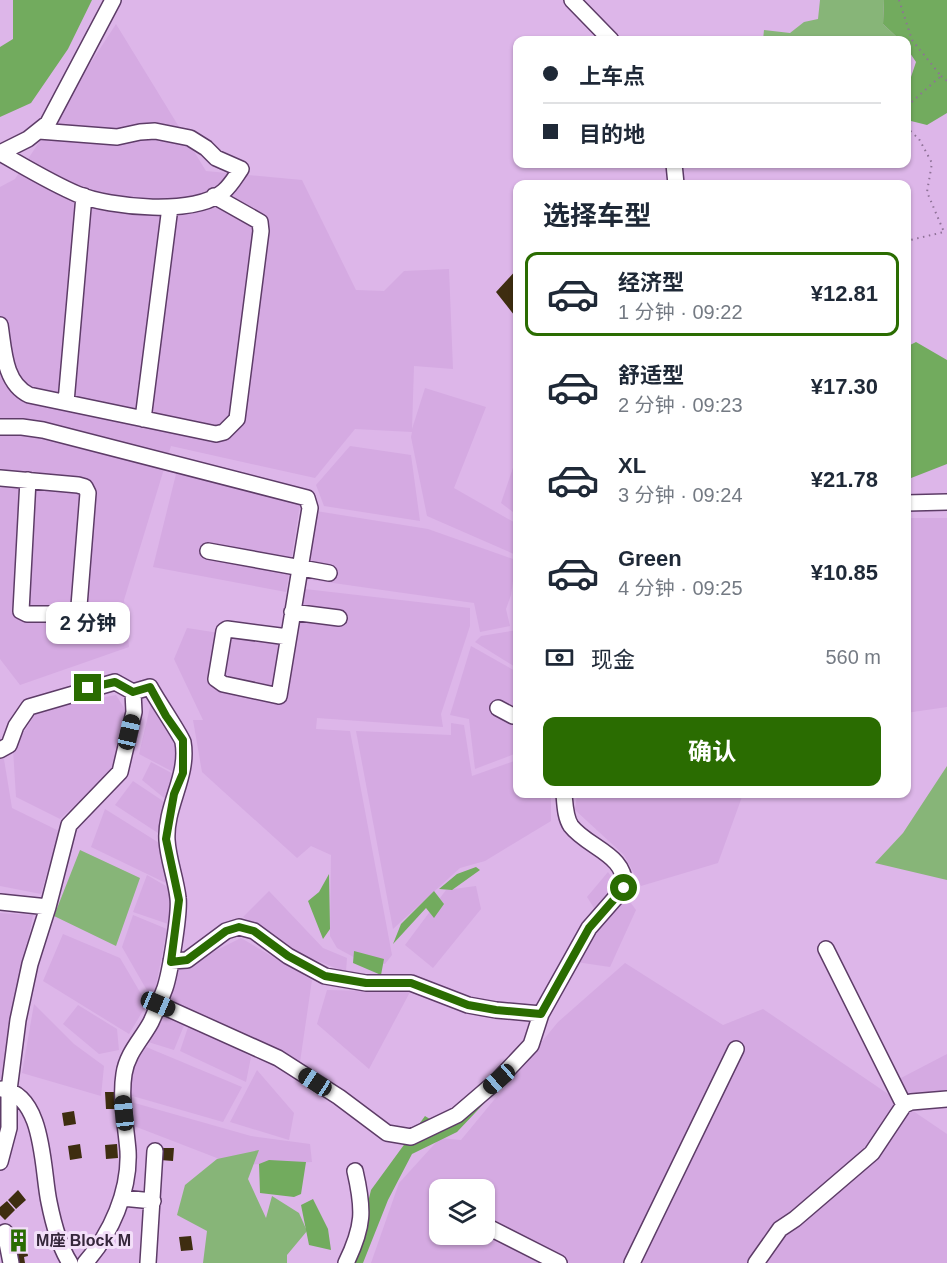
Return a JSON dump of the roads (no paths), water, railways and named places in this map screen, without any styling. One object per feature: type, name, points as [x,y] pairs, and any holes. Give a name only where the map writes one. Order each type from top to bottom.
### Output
[{"type":"street","points":[[0,153],[39,131],[48,123],[113,0]]},
{"type":"street","points":[[572,0],[607,36]]},
{"type":"street","points":[[0,153],[84,196],[111,203],[170,207],[198,204],[224,192],[241,169],[216,158],[206,148],[190,138],[155,131],[117,138],[39,131]]},
{"type":"street","points":[[66,402],[84,196]]},
{"type":"street","points":[[0,326],[7,366],[15,385],[29,395],[216,434],[224,432],[237,419],[261,231],[260,222],[214,196]]},
{"type":"street","points":[[143,418],[170,207]]},
{"type":"street","points":[[0,427],[43,430],[307,498],[310,508],[279,696],[223,684],[216,679],[224,631],[227,629],[288,637]]},
{"type":"street","points":[[0,478],[28,480],[78,485],[85,487],[88,493],[79,606],[74,614],[27,614],[21,611],[28,480]]},
{"type":"street","points":[[911,503],[947,502]]},
{"type":"street","points":[[208,551],[329,573]]},
{"type":"street","points":[[292,612],[339,618]]},
{"type":"street","points":[[0,750],[9,745],[16,726],[29,707],[115,682],[133,692],[150,687],[183,740],[183,773],[174,794],[166,839],[179,900],[171,962],[158,1004],[150,1022],[131,1052],[124,1071],[123,1099],[128,1154],[122,1198],[105,1236],[84,1263]]},
{"type":"street","points":[[0,1162],[9,1128],[4,1090],[23,993],[69,825],[120,772],[134,712],[133,692]]},
{"type":"street","points":[[498,708],[513,717]]},
{"type":"street","points":[[158,1004],[279,1058],[339,1097],[387,1133],[411,1137],[457,1115],[499,1079],[531,1045],[541,1014],[589,928],[622,893],[625,880],[614,860],[572,827],[567,817],[565,798]]},
{"type":"street","points":[[0,903],[48,907]]},
{"type":"street","points":[[171,962],[187,960],[226,931],[239,927],[254,931],[288,956],[325,976],[366,983],[411,983],[468,1005],[541,1014]]},
{"type":"street","points":[[826,949],[904,1105]]},
{"type":"street","points":[[632,1263],[736,1049]]},
{"type":"street","points":[[4,1090],[21,1098],[34,1118],[49,1203],[62,1248],[70,1263]]},
{"type":"street","points":[[756,1263],[780,1229],[795,1219],[872,1153],[904,1105],[910,1102],[947,1099]]},
{"type":"street","points":[[148,1263],[155,1151]]},
{"type":"street","points":[[346,1263],[355,1245],[361,1221],[362,1204],[355,1170]]},
{"type":"street","points":[[122,1198],[153,1201]]},
{"type":"street","points":[[495,1231],[559,1263]]},
{"type":"street","points":[[5,1232],[11,1263]]},
{"type":"place","name":"M座 Block M","points":[[18,1240]]}]
